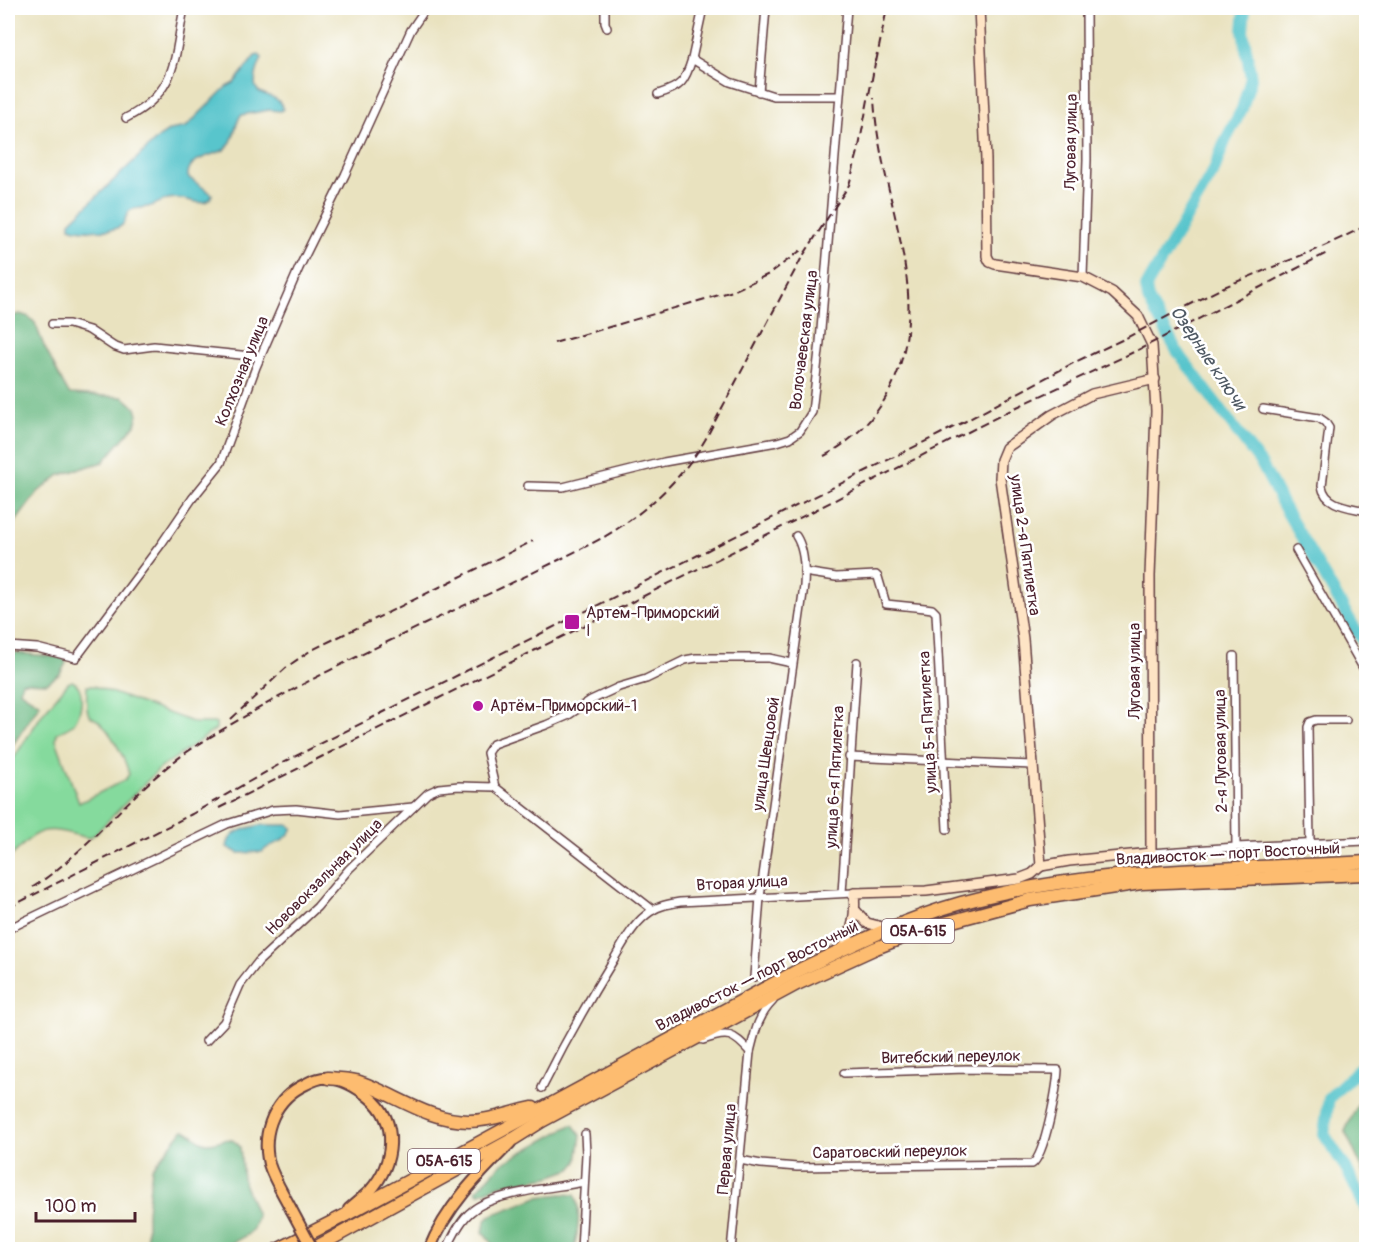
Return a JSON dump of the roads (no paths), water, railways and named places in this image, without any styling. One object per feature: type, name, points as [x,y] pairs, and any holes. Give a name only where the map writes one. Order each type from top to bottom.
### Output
[{"type":"highway","name":"Владивосток — порт Восточный","points":[[277,1250],[729,1006],[843,949],[950,907],[1001,893],[1144,872],[1366,862]]},
{"type":"highway","name":"Владивосток — порт Восточный","points":[[312,1250],[542,1121],[797,984],[876,948],[927,928],[1030,900],[1141,883],[1366,874]]},
{"type":"highway","points":[[328,1078],[354,1081],[418,1110],[458,1120],[504,1117],[526,1109],[548,1105]]},
{"type":"main road","points":[[979,8],[986,160],[987,256],[990,262],[995,264],[1083,277],[1112,292],[1138,316],[1152,345],[1155,379]]},
{"type":"main road","name":"улица 2-я Пятилетка","points":[[1041,866],[1023,639],[1000,486],[1001,460],[1006,447],[1052,415],[1092,394],[1155,379]]},
{"type":"main road","name":"Луговая улица","points":[[1151,854],[1150,576],[1155,379]]},
{"type":"main road","points":[[1041,866],[1069,861],[1151,854]]},
{"type":"main road","name":"Вторая улица","points":[[854,893],[926,891],[1019,879],[1032,874],[1041,866]]},
{"type":"main road","points":[[843,949],[852,930],[856,911],[854,893]]},
{"type":"main road","points":[[856,911],[867,923],[890,929]]},
{"type":"main road","points":[[312,1250],[269,1164],[267,1142],[270,1122],[276,1108],[295,1089],[313,1081],[328,1078],[353,1086],[373,1100],[384,1113],[389,1128],[391,1149],[386,1166],[371,1190],[340,1218]]},
{"type":"main road","points":[[429,1250],[454,1203],[515,1138]]},
{"type":"street","points":[[126,118],[145,109],[169,80],[184,8]]},
{"type":"street","name":"Колхозная улица","points":[[8,646],[37,648],[76,658],[221,462],[260,357],[299,268],[345,175],[411,30],[426,8]]},
{"type":"street","points":[[605,8],[607,28]]},
{"type":"street","points":[[658,94],[684,81],[692,59],[703,8]]},
{"type":"street","points":[[759,92],[766,8]]},
{"type":"street","name":"Волочаевская улица","points":[[528,486],[562,487],[664,462],[777,442],[790,438],[805,425],[812,412],[820,342],[847,8]]},
{"type":"street","name":"Луговая улица","points":[[1083,277],[1087,160],[1086,8]]},
{"type":"street","points":[[692,59],[730,82],[774,96],[839,96]]},
{"type":"street","points":[[52,324],[69,324],[89,330],[113,346],[124,350],[154,346],[260,357]]},
{"type":"street","points":[[1263,409],[1319,418],[1325,422],[1329,428],[1323,492],[1331,501],[1366,511]]},
{"type":"street","name":"улица Шевцовой","points":[[754,977],[760,897],[804,572],[801,543],[796,536]]},
{"type":"street","points":[[1296,550],[1366,673]]},
{"type":"street","name":"улица 5-я Пятилетка","points":[[804,572],[836,577],[876,575],[886,604],[932,609],[936,613],[947,829]]},
{"type":"street","name":"2-я Луговая улица","points":[[1234,656],[1236,847]]},
{"type":"street","points":[[653,910],[495,787],[487,753],[493,744],[567,716],[591,700],[619,687],[646,679],[685,660],[769,658],[792,663]]},
{"type":"street","name":"улица 6-я Пятилетка","points":[[842,893],[849,757],[857,662]]},
{"type":"street","points":[[1310,843],[1308,728],[1310,722],[1316,720],[1346,720]]},
{"type":"street","points":[[849,757],[944,763],[1032,765]]},
{"type":"street","name":"Нововокзальная улица","points":[[206,1041],[224,1022],[240,985],[258,962],[317,907],[349,869],[428,793],[439,788],[473,785],[495,787]]},
{"type":"street","points":[[8,929],[227,824],[273,810],[296,809],[340,814],[413,807]]},
{"type":"street","points":[[1151,854],[1236,847],[1366,841]]},
{"type":"street","name":"Вторая улица","points":[[542,1088],[592,995],[628,936],[653,910],[663,905],[680,902],[854,893]]},
{"type":"street","name":"Первая улица","points":[[731,1250],[750,1052],[763,1011],[778,996]]},
{"type":"street","points":[[679,1047],[727,1034],[737,1038],[750,1052]]},
{"type":"street","name":"Витебский переулок","points":[[844,1072],[966,1069],[1058,1070],[1039,1158]]},
{"type":"street","points":[[580,1250],[586,1154],[585,1134]]},
{"type":"street","name":"Саратовский переулок","points":[[740,1160],[797,1167],[1023,1165],[1032,1164],[1039,1158]]},
{"type":"street","points":[[446,1250],[456,1230],[471,1211],[493,1200],[584,1182]]},
{"type":"water","points":[[259,55],[262,58],[256,74],[257,90],[274,98],[283,109],[241,115],[228,147],[191,166],[188,177],[212,194],[211,198],[202,203],[175,198],[133,209],[127,213],[123,224],[113,229],[89,230],[70,227],[70,222],[159,137],[170,130],[186,127],[226,87],[234,83],[255,56]]},
{"type":"water","points":[[260,825],[288,825],[293,828],[282,841],[262,852],[238,853],[227,847],[228,841],[235,834]]},
{"type":"waterway","name":"Озерные ключи","points":[[1245,8],[1243,31],[1251,78],[1242,109],[1225,141],[1214,170],[1146,287],[1148,299],[1177,351],[1262,465],[1285,509],[1366,647]]},
{"type":"waterway","name":"Озерные ключи","points":[[1366,1062],[1329,1098],[1324,1134],[1347,1170],[1366,1209]]},
{"type":"railway","points":[[876,62],[887,8]]},
{"type":"railway","points":[[33,887],[75,854],[151,781],[193,748],[242,718],[344,663],[604,537],[634,517],[661,494],[685,469],[705,440],[801,259],[849,185],[858,152],[877,53]]},
{"type":"railway","points":[[824,456],[847,441],[866,424],[881,405],[902,359],[907,335],[907,282],[904,259],[879,144],[874,98]]},
{"type":"railway","points":[[8,908],[192,814],[282,763],[964,422],[1075,362],[1224,287],[1322,247],[1366,226]]},
{"type":"railway","points":[[554,343],[733,291],[769,274],[804,248]]},
{"type":"railway","points":[[219,808],[1017,407],[1138,350],[1327,253]]},
{"type":"railway","points":[[231,719],[288,666],[310,651],[533,541]]},
{"type":"place","name":"Артем-Приморский I","points":[[572,622]]},
{"type":"place","name":"Артём-Приморский-1","points":[[478,706]]}]
